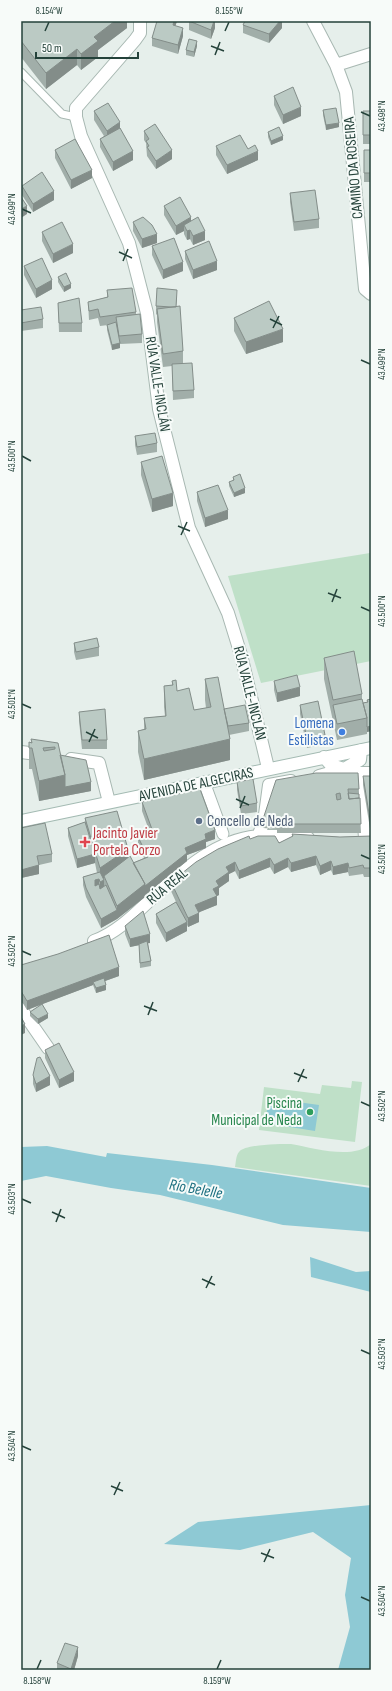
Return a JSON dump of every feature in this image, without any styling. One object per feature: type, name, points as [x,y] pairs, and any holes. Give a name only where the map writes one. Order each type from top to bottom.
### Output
[{"type":"street","points":[[76,116],[76,108],[140,33],[140,21]]},
{"type":"street","points":[[313,21],[336,64],[371,54]]},
{"type":"street","name":"CAMIÑO DA ROSEIRA","points":[[336,64],[346,92],[364,290],[371,294]]},
{"type":"street","name":"RÚA VALLE-INCLÁN","points":[[76,116],[81,136],[129,243],[147,313],[159,409],[189,528],[228,613],[241,655],[268,768]]},
{"type":"street","points":[[258,836],[264,822],[269,785],[331,774],[360,760],[366,749]]},
{"type":"street","name":"AVENIDA DE ALGECIRAS","points":[[21,821],[268,768],[366,749]]},
{"type":"street","points":[[21,752],[99,763],[109,802]]},
{"type":"street","points":[[342,754],[344,769]]},
{"type":"street","points":[[324,758],[331,765],[365,773],[368,838],[351,838]]},
{"type":"street","points":[[204,782],[223,834]]},
{"type":"street","name":"RÚA REAL","points":[[80,946],[110,935],[174,879],[200,859],[227,844],[258,836],[321,838]]},
{"type":"street","points":[[21,1009],[48,1048]]},
{"type":"lane","points":[[21,72],[62,114],[76,116]]},
{"type":"green space","points":[[370,553],[371,661],[261,683],[228,576]]},
{"type":"green space","name":"Piscina Municipal de Neda","points":[[352,1081],[362,1082],[355,1142],[259,1130],[264,1087],[320,1094],[322,1085],[351,1088]]},
{"type":"green space","points":[[291,1144],[332,1152],[343,1152],[363,1149],[371,1144],[371,1186],[235,1167],[237,1155],[243,1149],[264,1145]]},
{"type":"water","points":[[269,1098],[319,1105],[315,1131],[265,1123]]},
{"type":"water","name":"Río Belelle","points":[[47,1146],[106,1157],[107,1153],[212,1165],[371,1188],[371,1232],[283,1225],[160,1195],[46,1176],[21,1181],[21,1147]]},
{"type":"water","points":[[310,1257],[356,1272],[371,1271],[371,1292],[311,1277]]},
{"type":"water","points":[[371,1505],[371,1670],[338,1670],[350,1627],[345,1595],[351,1558],[313,1532],[240,1550],[164,1544],[198,1522]]},
{"type":"building","points":[[21,21],[115,21],[94,37],[98,41],[81,54],[77,49],[46,73],[21,41]]},
{"type":"building","points":[[157,21],[174,21],[173,25],[183,28],[178,45],[152,38]]},
{"type":"building","points":[[189,21],[214,21],[211,30]]},
{"type":"building","points":[[245,21],[280,21],[269,34],[243,25]]},
{"type":"building","points":[[189,39],[197,41],[194,52],[186,50]]},
{"type":"building","points":[[293,87],[301,107],[283,115],[274,96]]},
{"type":"building","points":[[108,103],[120,122],[107,131],[94,111]]},
{"type":"building","points":[[336,108],[339,123],[326,125],[323,110]]},
{"type":"building","points":[[363,111],[371,111],[371,135],[363,135]]},
{"type":"building","points":[[155,124],[172,150],[156,161],[147,147],[149,146],[146,141],[149,139],[144,131]]},
{"type":"building","points":[[279,127],[283,136],[271,141],[268,132]]},
{"type":"building","points":[[120,128],[133,151],[113,162],[100,139]]},
{"type":"building","points":[[240,135],[248,149],[255,145],[258,151],[227,165],[216,146]]},
{"type":"building","points":[[75,139],[92,170],[71,180],[55,150]]},
{"type":"building","points":[[364,150],[371,150],[371,173],[364,173]]},
{"type":"building","points":[[42,172],[54,191],[33,204],[22,186]]},
{"type":"building","points":[[315,190],[319,219],[294,222],[290,193]]},
{"type":"building","points":[[21,197],[27,206],[21,209]]},
{"type":"building","points":[[180,197],[191,217],[176,226],[164,206]]},
{"type":"building","points":[[143,217],[152,225],[157,234],[142,239],[133,222]]},
{"type":"building","points":[[198,217],[205,231],[193,236],[190,230],[187,231],[184,225]]},
{"type":"building","points":[[62,222],[73,244],[53,254],[42,232]]},
{"type":"building","points":[[174,238],[183,262],[163,270],[152,246]]},
{"type":"building","points":[[209,241],[217,261],[193,270],[185,251]]},
{"type":"building","points":[[42,258],[52,280],[36,289],[24,266]]},
{"type":"building","points":[[66,273],[71,284],[64,287],[58,277]]},
{"type":"building","points":[[132,288],[136,312],[100,317],[98,309],[89,311],[88,302],[108,297],[107,290]]},
{"type":"building","points":[[157,288],[177,290],[176,307],[156,306]]},
{"type":"building","points":[[79,298],[82,323],[59,323],[58,303]]},
{"type":"building","points":[[269,301],[283,329],[246,342],[234,318]]},
{"type":"building","points":[[180,306],[183,351],[163,354],[157,309]]},
{"type":"building","points":[[41,307],[43,319],[21,323],[21,310]]},
{"type":"building","points":[[140,314],[142,334],[119,336],[116,317]]},
{"type":"building","points":[[116,322],[120,343],[112,345],[107,325]]},
{"type":"building","points":[[192,363],[194,390],[173,391],[172,364]]},
{"type":"building","points":[[155,433],[157,443],[137,447],[135,436]]},
{"type":"building","points":[[162,456],[173,493],[152,499],[141,462]]},
{"type":"building","points":[[240,474],[245,488],[234,493],[229,482],[234,480],[233,477]]},
{"type":"building","points":[[218,485],[228,510],[205,518],[197,492]]},
{"type":"building","points":[[97,638],[99,647],[76,652],[74,643]]},
{"type":"building","points":[[354,651],[362,694],[333,700],[324,658]]},
{"type":"building","points":[[297,675],[300,687],[277,693],[274,681]]},
{"type":"building","points":[[218,677],[230,739],[144,759],[138,731],[146,729],[144,718],[166,716],[164,686],[173,685],[172,681],[176,680],[177,691],[189,688],[194,710],[211,707],[205,679]]},
{"type":"building","points":[[362,699],[367,718],[337,724],[333,705]]},
{"type":"building","points":[[371,699],[371,726],[367,727],[367,718],[363,703],[368,702],[367,700]]},
{"type":"building","points":[[318,701],[325,735],[307,739],[300,705]]},
{"type":"building","points":[[245,705],[249,723],[228,726],[224,709]]},
{"type":"building","points":[[105,709],[107,740],[82,740],[79,712]]},
{"type":"building","points":[[31,739],[58,743],[65,775],[39,781],[32,748],[29,748],[29,742],[32,743]],"holes":[[[55,747],[55,749],[44,751],[43,748]]]},
{"type":"building","points":[[60,755],[86,760],[91,782],[65,787],[65,775]]},
{"type":"building","points":[[316,773],[358,773],[359,789],[348,789],[349,799],[360,798],[361,824],[277,824],[278,820],[263,819],[276,780]],"holes":[[[340,793],[341,799],[337,800],[336,794]]]},
{"type":"building","points":[[363,776],[371,776],[371,826]]},
{"type":"building","points":[[253,779],[257,803],[241,806],[237,782]]},
{"type":"building","points":[[200,789],[215,830],[205,834],[206,839],[185,848],[187,853],[145,886],[133,863],[148,857],[138,837],[153,832],[142,802]]},
{"type":"building","points":[[348,793],[359,794],[359,798],[349,799]]},
{"type":"building","points":[[117,811],[128,849],[100,868],[85,818]]},
{"type":"building","points":[[85,822],[95,854],[77,859],[68,828]]},
{"type":"building","points":[[45,823],[52,854],[37,856],[39,865],[21,870],[21,828]]},
{"type":"building","points":[[292,834],[340,837],[371,836],[371,868],[364,868],[363,865],[349,868],[348,863],[333,867],[331,861],[320,866],[316,856],[291,863],[288,858],[274,865],[270,858],[239,871],[235,862],[226,867],[229,872],[216,881],[219,886],[213,889],[217,896],[195,905],[199,913],[188,918],[171,882],[196,862],[218,849],[249,836],[250,839],[258,836],[275,836],[279,843],[293,836]]},
{"type":"building","points":[[130,856],[145,884],[117,906],[104,876]]},
{"type":"building","points":[[100,872],[104,880],[100,882],[99,879],[95,880],[95,886],[99,884],[100,889],[106,885],[117,910],[101,919],[86,888],[83,877]]},
{"type":"building","points":[[176,902],[187,922],[166,933],[156,914]]},
{"type":"building","points":[[143,911],[150,934],[130,939],[125,926]]},
{"type":"building","points":[[109,935],[119,967],[27,1001],[21,991],[21,965],[58,954]]},
{"type":"building","points":[[147,941],[151,961],[140,963],[139,944]]},
{"type":"building","points":[[104,978],[106,985],[96,988],[93,982]]},
{"type":"building","points":[[42,1004],[48,1014],[38,1019],[30,1012]]},
{"type":"building","points":[[21,1017],[25,1024],[21,1026]]},
{"type":"building","points":[[59,1043],[74,1072],[59,1080],[45,1050]]},
{"type":"building","points":[[40,1057],[50,1076],[36,1084],[33,1075],[37,1058]]},
{"type":"building","points":[[65,1643],[78,1647],[71,1669],[57,1663]]},
{"type":"place","name":"Lomena Estilistas","points":[[342,732]]},
{"type":"place","name":"Concello de Neda","points":[[199,821]]},
{"type":"place","name":"Jacinto Javier Portela Corzo","points":[[85,842]]},
{"type":"place","name":"Piscina Municipal de Neda","points":[[310,1112]]}]
